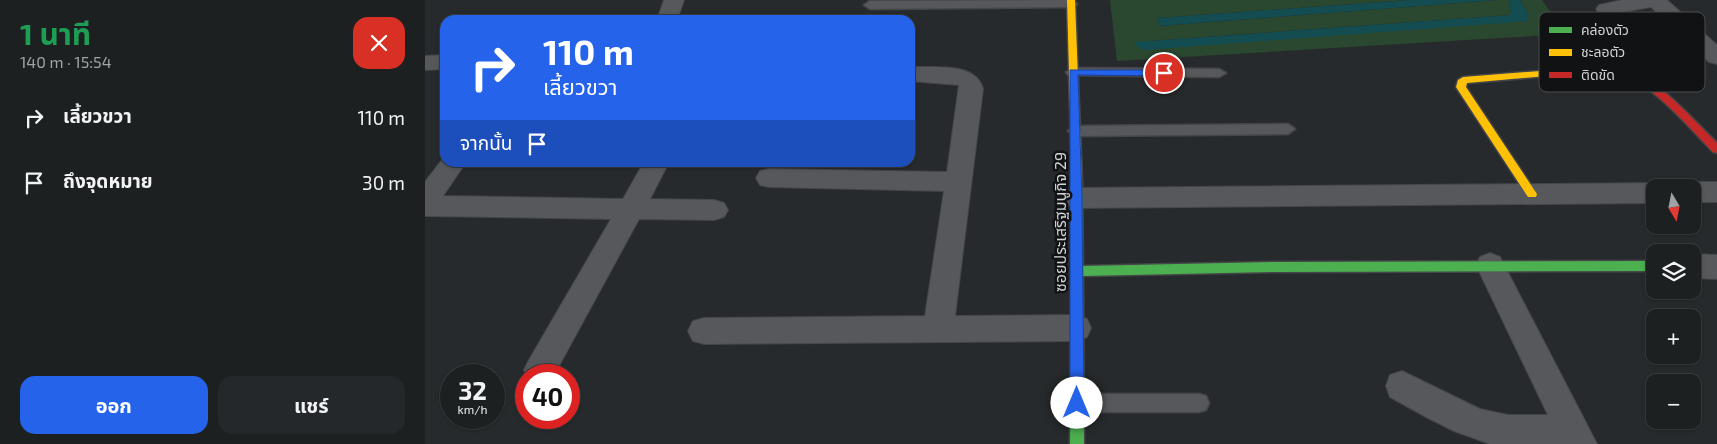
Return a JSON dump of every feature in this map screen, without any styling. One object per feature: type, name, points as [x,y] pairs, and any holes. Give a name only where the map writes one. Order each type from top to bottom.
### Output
[{"type":"street","points":[[669,15],[674,0]]},
{"type":"street","points":[[1607,10],[1656,0],[1669,12]]},
{"type":"street","name":"ซอยประเสริฐมนูกิจ 29","points":[[1071,2],[1077,198],[1077,444]]},
{"type":"street","points":[[1705,46],[1717,57]]},
{"type":"street","points":[[425,63],[440,62]]},
{"type":"street","points":[[915,74],[953,75],[965,78],[970,83],[938,330]]},
{"type":"street","points":[[1532,194],[1461,87],[1463,80],[1539,74]]},
{"type":"street","points":[[1657,92],[1717,149]]},
{"type":"street","points":[[425,201],[450,167]]},
{"type":"street","points":[[543,364],[654,167]]},
{"type":"street","points":[[769,178],[957,182]]},
{"type":"street","points":[[1701,192],[1717,192]]},
{"type":"street","points":[[1077,198],[1646,193]]},
{"type":"street","points":[[425,206],[714,210]]},
{"type":"street","points":[[1490,265],[1577,438]]},
{"type":"street","points":[[1076,271],[1490,265],[1646,266]]},
{"type":"street","points":[[1701,266],[1717,266]]},
{"type":"street","points":[[705,330],[1077,328]]},
{"type":"street","points":[[1402,386],[1438,406],[1480,424],[1507,431],[1577,438]]},
{"type":"lane","points":[[870,5],[1071,2]]},
{"type":"lane","points":[[1073,72],[1219,74]]},
{"type":"lane","points":[[1075,131],[1288,129]]},
{"type":"lane","points":[[1077,403],[1199,403]]},
{"type":"green space","points":[[1110,0],[1410,0],[1158,18],[1159,26],[1497,0],[1509,0],[1511,15],[1136,42],[1527,21],[1528,13],[1520,0],[1542,0],[1550,12],[1539,12],[1539,36],[1117,61]]},
{"type":"water","points":[[1410,0],[1497,0],[1159,26],[1158,18]]},
{"type":"water","points":[[1509,0],[1520,0],[1528,13],[1528,21],[1144,50],[1135,45],[1135,42],[1511,15]]},
{"type":"traffic: fast","points":[[1077,182],[1077,444]]},
{"type":"traffic: fast","points":[[1076,271],[1275,267],[1646,266]]},
{"type":"traffic: slow","points":[[1071,0],[1077,182]]},
{"type":"traffic: slow","points":[[1532,194],[1461,87],[1463,80],[1539,74]]},
{"type":"traffic: jam","points":[[1658,92],[1717,149]]},
{"type":"route","points":[[1077,403],[1077,198],[1073,72],[1164,73]]}]
